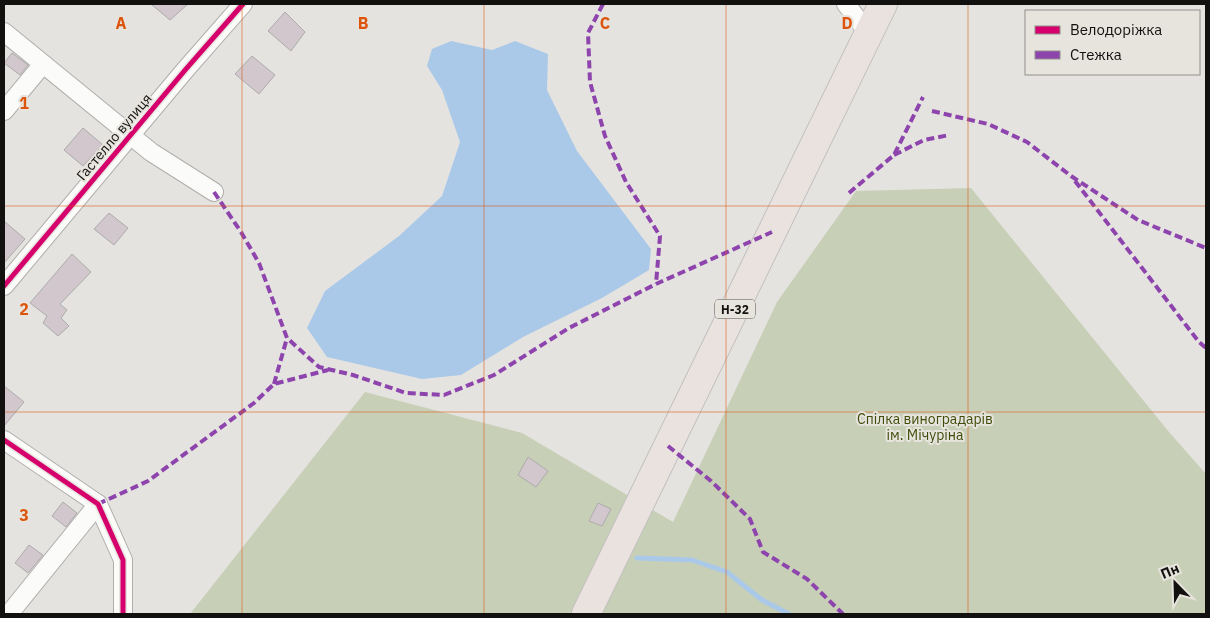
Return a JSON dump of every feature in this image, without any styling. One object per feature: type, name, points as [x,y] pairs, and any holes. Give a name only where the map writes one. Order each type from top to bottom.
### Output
[{"type":"main road","name":"Н-32","points":[[586,614],[884,4]]},
{"type":"street","name":"Гастелло вулиця","points":[[4,286],[130,135],[243,4]]},
{"type":"street","points":[[846,4],[868,34]]},
{"type":"street","points":[[4,32],[151,152],[214,192]]},
{"type":"street","points":[[4,111],[43,64]]},
{"type":"street","points":[[4,440],[98,504],[123,560],[123,614]]},
{"type":"street","points":[[9,614],[98,504]]},
{"type":"green space","name":"Спілка виноградарів ім. Мічуріна","points":[[971,188],[1169,432],[1206,474],[1206,614],[190,614],[365,392],[522,433],[673,522],[777,302],[856,191]]},
{"type":"water","points":[[451,41],[492,50],[515,41],[548,54],[547,90],[577,151],[651,249],[649,270],[602,298],[523,337],[461,375],[422,379],[327,357],[307,328],[325,291],[399,236],[442,196],[460,142],[442,90],[427,66],[432,49]]},
{"type":"building","points":[[151,4],[188,4],[170,20]]},
{"type":"building","points":[[285,12],[305,32],[291,51],[268,31]]},
{"type":"building","points":[[12,53],[28,65],[20,75],[4,63]]},
{"type":"building","points":[[252,56],[275,75],[259,94],[235,74]]},
{"type":"building","points":[[83,128],[103,145],[83,166],[64,150]]},
{"type":"building","points":[[109,213],[128,228],[114,245],[94,229]]},
{"type":"building","points":[[4,221],[25,239],[4,263]]},
{"type":"building","points":[[72,254],[91,272],[60,304],[67,310],[61,318],[69,326],[58,336],[43,323],[47,316],[30,303]]},
{"type":"building","points":[[4,386],[24,402],[4,426]]},
{"type":"building","points":[[528,457],[548,471],[536,487],[518,475]]},
{"type":"building","points":[[63,502],[77,513],[66,527],[52,516]]},
{"type":"building","points":[[598,503],[611,509],[602,526],[589,521]]},
{"type":"building","points":[[29,545],[43,555],[28,573],[15,563]]},
{"type":"waterway","points":[[637,558],[692,560],[727,572],[762,600],[789,614]]},
{"type":"marked path","points":[[603,4],[588,33],[590,82],[605,136],[626,182],[660,236],[656,284]]},
{"type":"marked path","points":[[849,193],[894,155],[923,97]]},
{"type":"marked path","points":[[932,111],[988,124],[1027,142],[1071,176],[1138,220],[1206,248]]},
{"type":"marked path","points":[[894,155],[924,140],[949,135]]},
{"type":"marked path","points":[[1075,181],[1199,342],[1206,348]]},
{"type":"marked path","points":[[214,192],[259,263],[287,338],[319,367],[353,375],[406,393],[444,395],[494,375],[569,328],[656,284],[772,232]]},
{"type":"marked path","points":[[274,384],[287,338]]},
{"type":"marked path","points":[[98,504],[148,481],[254,403],[274,384],[328,370]]},
{"type":"marked path","points":[[668,446],[711,481],[750,519],[763,552],[807,579],[843,614]]},
{"type":"cycle path","points":[[4,286],[243,4]]},
{"type":"cycle path","points":[[4,440],[98,504],[123,560],[123,614]]}]
